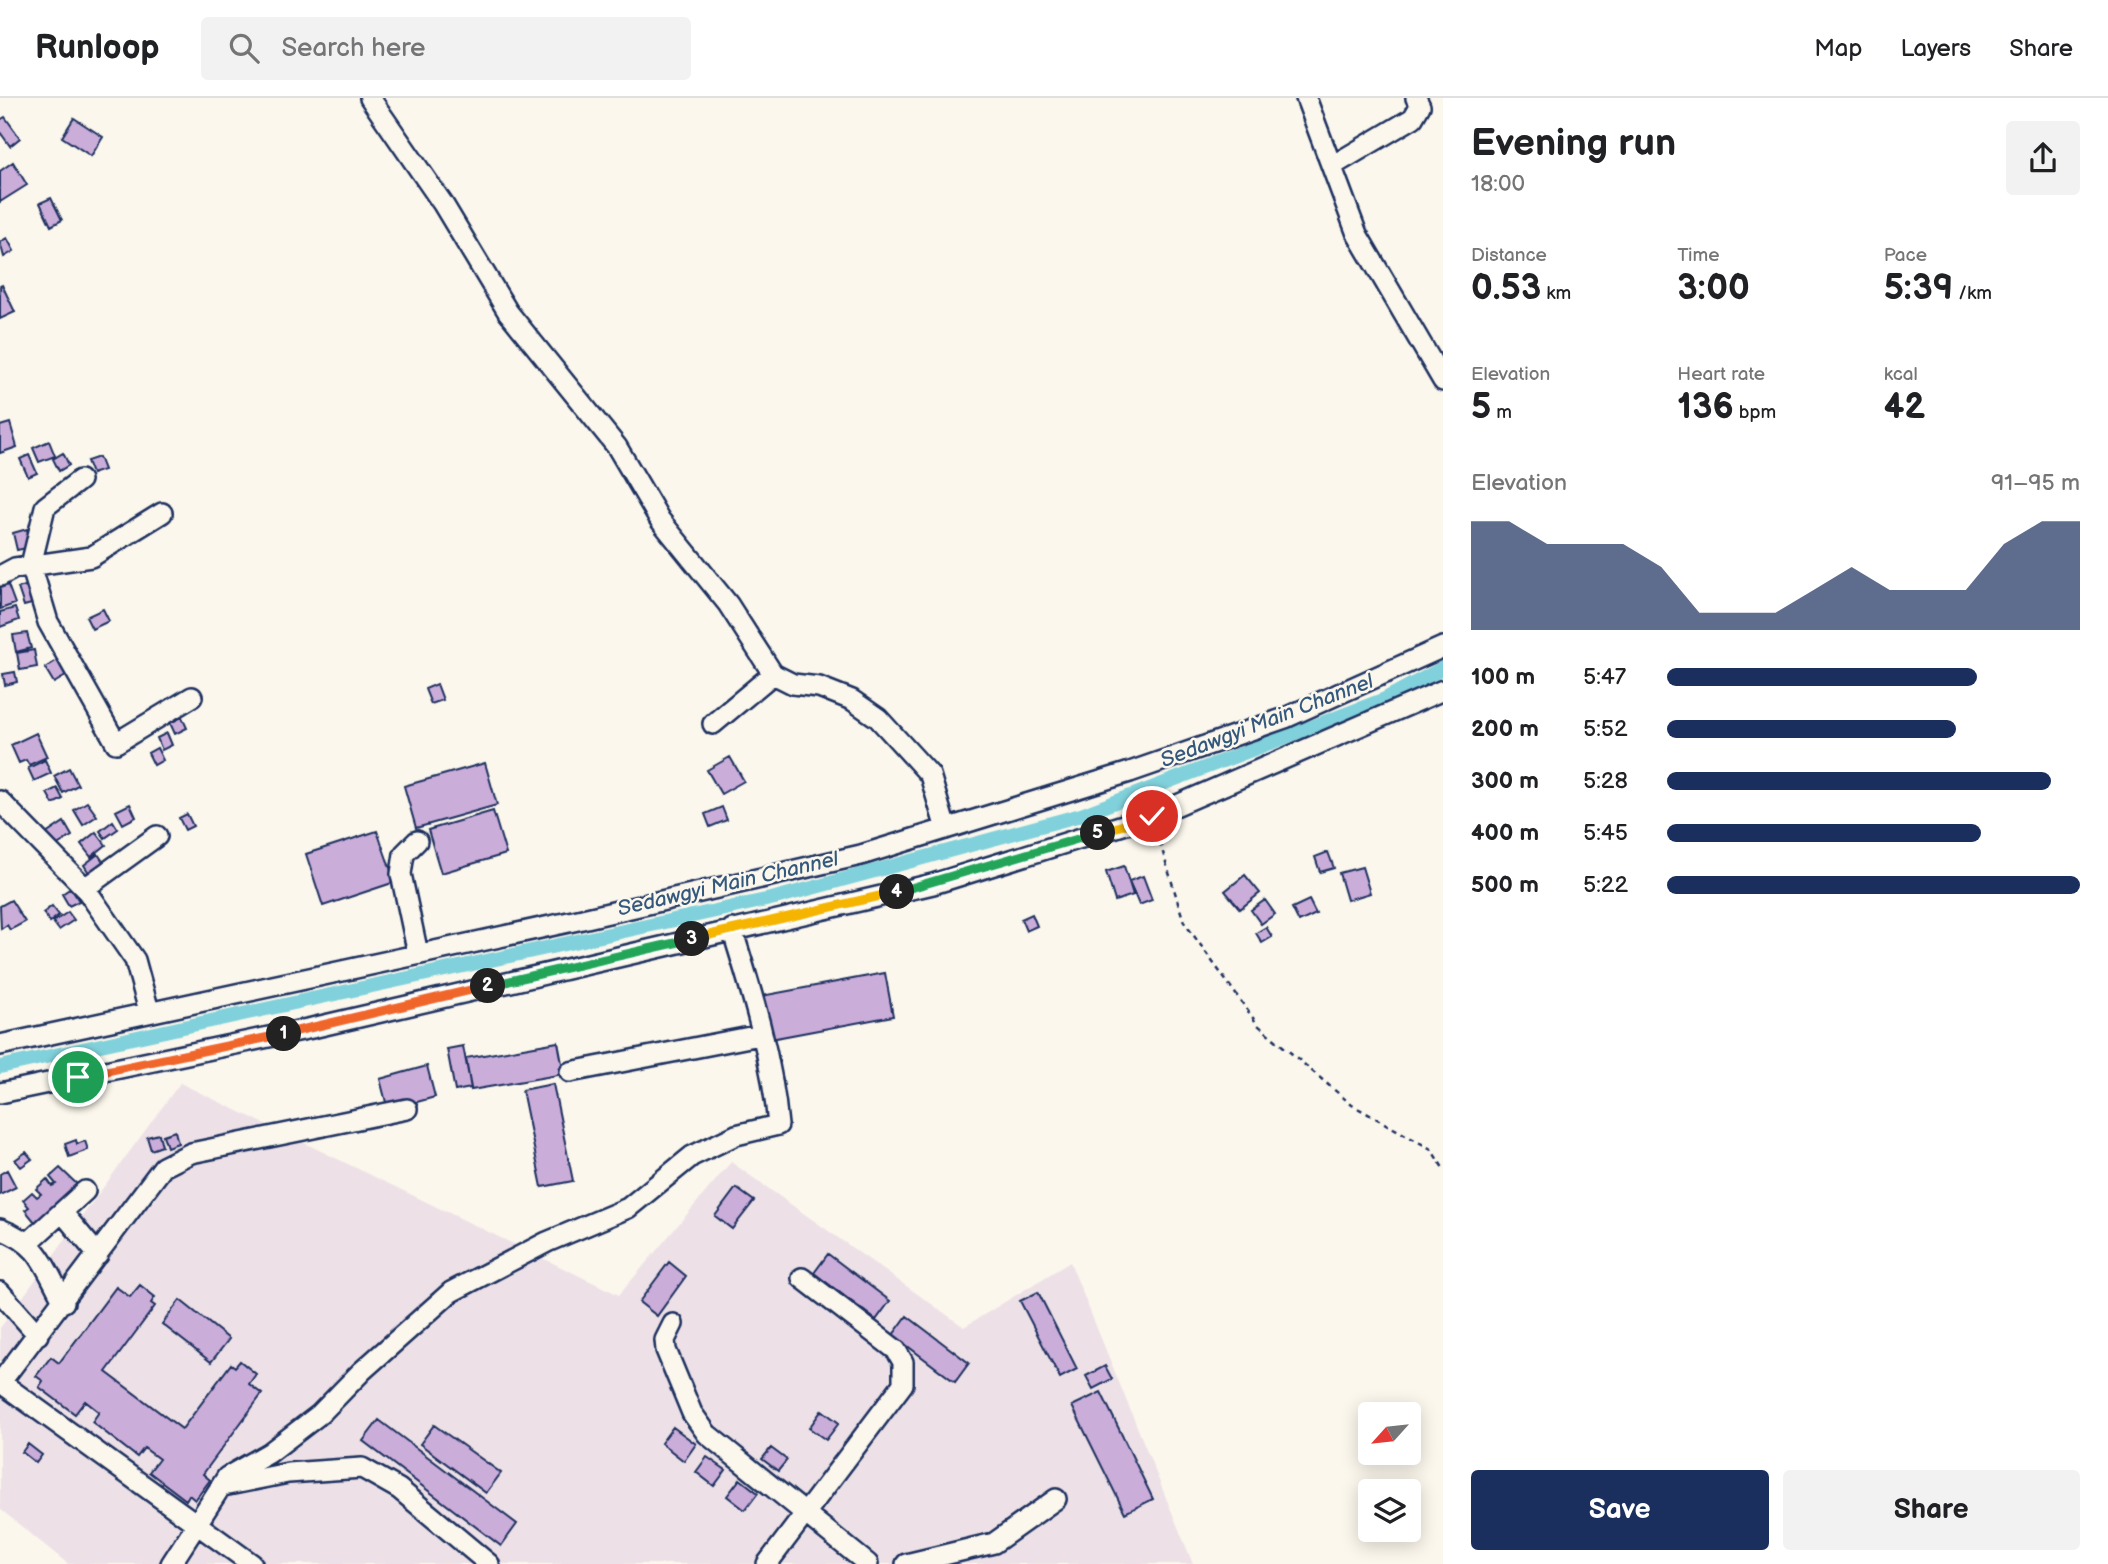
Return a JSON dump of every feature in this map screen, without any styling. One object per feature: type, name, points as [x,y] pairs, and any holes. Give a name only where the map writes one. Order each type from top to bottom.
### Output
[{"type":"street","points":[[370,98],[443,204],[508,312],[617,447],[660,520],[728,604],[773,674],[793,684],[819,687],[852,699],[878,718],[930,775],[946,829]]},
{"type":"street","points":[[1306,98],[1357,234],[1443,381]]},
{"type":"street","points":[[1332,166],[1413,118],[1420,106],[1416,98]]},
{"type":"street","points":[[80,480],[45,507],[31,565],[48,622],[116,743],[192,697]]},
{"type":"street","points":[[0,576],[31,565],[91,556],[162,513]]},
{"type":"street","points":[[0,1045],[861,855],[1130,772],[1285,718],[1443,647]]},
{"type":"street","points":[[713,724],[773,674]]},
{"type":"street","points":[[0,1093],[312,1028],[933,884],[1152,816],[1443,691]]},
{"type":"street","points":[[0,801],[85,888],[135,960],[149,1011]]},
{"type":"street","points":[[85,888],[157,836]]},
{"type":"street","points":[[417,841],[404,854],[401,874],[418,954]]},
{"type":"street","points":[[171,1564],[228,1477],[269,1453],[320,1414],[362,1371],[451,1292],[547,1242],[628,1208],[692,1156],[736,1135],[778,1125],[775,1097],[732,929]]},
{"type":"street","points":[[570,1072],[760,1035]]},
{"type":"street","points":[[252,1564],[0,1382],[64,1302],[163,1167],[175,1159],[265,1136],[407,1109]]},
{"type":"street","points":[[29,1242],[85,1191]]},
{"type":"street","points":[[62,1212],[98,1255]]},
{"type":"street","points":[[0,1229],[29,1242],[64,1302]]},
{"type":"street","points":[[767,1564],[903,1384],[905,1373],[903,1362],[896,1350],[802,1278]]},
{"type":"street","points":[[0,1292],[37,1335]]},
{"type":"street","points":[[673,1324],[665,1340],[666,1350],[699,1423],[724,1450],[806,1512],[868,1564]]},
{"type":"street","points":[[222,1487],[288,1473],[362,1468],[399,1489],[489,1564]]},
{"type":"street","points":[[906,1564],[994,1543],[1056,1499]]},
{"type":"path","points":[[1152,816],[1184,922],[1258,1025],[1352,1105],[1430,1149],[1443,1168]]},
{"type":"shaded area","points":[[180,1083],[619,1295],[731,1162],[964,1327],[1070,1262],[1193,1564],[68,1564],[0,1509],[0,1328]]},
{"type":"building","points":[[5,117],[20,138],[10,146],[0,132],[0,120]]},
{"type":"building","points":[[74,118],[103,137],[91,156],[62,137]]},
{"type":"building","points":[[13,162],[27,185],[0,202],[0,171]]},
{"type":"building","points":[[51,198],[62,220],[51,226],[40,203]]},
{"type":"building","points":[[7,238],[14,251],[4,257],[0,242]]},
{"type":"building","points":[[2,285],[15,312],[0,319],[0,286]]},
{"type":"building","points":[[10,423],[17,447],[0,453],[0,426]]},
{"type":"building","points":[[49,441],[55,456],[39,462],[33,448]]},
{"type":"building","points":[[63,453],[69,465],[59,471],[53,459]]},
{"type":"building","points":[[29,455],[37,473],[28,477],[20,459]]},
{"type":"building","points":[[99,457],[104,470],[92,474],[87,461]]},
{"type":"building","points":[[27,529],[31,547],[17,550],[13,533]]},
{"type":"building","points":[[8,585],[15,604],[0,609],[0,588]]},
{"type":"building","points":[[29,585],[35,603],[24,606],[18,588]]},
{"type":"building","points":[[15,608],[19,620],[0,627],[0,612]]},
{"type":"building","points":[[103,609],[109,621],[92,629],[86,617]]},
{"type":"building","points":[[27,633],[31,648],[16,652],[13,635]]},
{"type":"building","points":[[34,650],[37,667],[20,670],[17,653]]},
{"type":"building","points":[[59,659],[69,674],[54,683],[45,668]]},
{"type":"building","points":[[15,672],[17,682],[5,685],[3,674]]},
{"type":"building","points":[[437,684],[443,700],[431,704],[425,689]]},
{"type":"building","points":[[182,717],[187,728],[175,734],[170,723]]},
{"type":"building","points":[[36,733],[47,757],[29,765],[26,760],[19,763],[11,745]]},
{"type":"building","points":[[167,733],[172,745],[162,750],[157,738]]},
{"type":"building","points":[[157,748],[163,760],[154,765],[148,753]]},
{"type":"building","points":[[730,757],[744,781],[721,794],[707,770]]},
{"type":"building","points":[[45,760],[51,773],[34,781],[28,768]]},
{"type":"building","points":[[485,763],[497,805],[416,828],[404,786]]},
{"type":"building","points":[[69,768],[78,785],[63,793],[54,776]]},
{"type":"building","points":[[57,788],[63,799],[53,804],[47,793]]},
{"type":"building","points":[[87,802],[97,816],[83,825],[74,810]]},
{"type":"building","points":[[130,804],[136,817],[123,824],[116,811]]},
{"type":"building","points":[[722,807],[727,820],[710,827],[705,814]]},
{"type":"building","points":[[493,811],[506,854],[441,873],[428,830]]},
{"type":"building","points":[[187,814],[193,826],[185,830],[179,818]]},
{"type":"building","points":[[113,821],[118,829],[105,838],[100,831]]},
{"type":"building","points":[[64,822],[72,836],[54,847],[46,834]]},
{"type":"building","points":[[377,831],[395,882],[323,906],[306,854]]},
{"type":"building","points":[[96,832],[106,845],[91,857],[81,844]]},
{"type":"building","points":[[1328,852],[1334,868],[1320,872],[1315,857]]},
{"type":"building","points":[[98,854],[106,866],[91,876],[84,865]]},
{"type":"building","points":[[1124,866],[1133,895],[1115,901],[1106,872]]},
{"type":"building","points":[[1362,867],[1370,893],[1347,900],[1339,873]]},
{"type":"building","points":[[1245,875],[1260,893],[1240,909],[1225,891]]},
{"type":"building","points":[[1143,876],[1152,900],[1139,905],[1129,881]]},
{"type":"building","points":[[71,888],[79,901],[69,906],[62,894]]},
{"type":"building","points":[[11,900],[25,922],[10,930],[7,925],[1,929],[0,906]]},
{"type":"building","points":[[1265,900],[1275,914],[1261,924],[1251,910]]},
{"type":"building","points":[[1309,900],[1316,914],[1299,922],[1292,908]]},
{"type":"building","points":[[52,906],[59,915],[50,922],[43,913]]},
{"type":"building","points":[[68,912],[74,920],[59,930],[53,922]]},
{"type":"building","points":[[1032,914],[1037,926],[1026,931],[1021,919]]},
{"type":"building","points":[[1266,927],[1272,937],[1262,943],[1256,933]]},
{"type":"building","points":[[885,973],[893,1016],[765,1040],[756,997]]},
{"type":"building","points":[[558,1042],[564,1074],[471,1090],[466,1058]]},
{"type":"building","points":[[463,1046],[471,1088],[455,1091],[447,1049]]},
{"type":"building","points":[[427,1066],[435,1097],[388,1110],[380,1079]]},
{"type":"building","points":[[553,1084],[573,1181],[542,1187],[522,1090]]},
{"type":"building","points":[[175,1131],[178,1143],[167,1147],[163,1135]]},
{"type":"building","points":[[159,1134],[162,1146],[151,1150],[147,1137]]},
{"type":"building","points":[[76,1140],[77,1144],[85,1141],[88,1150],[69,1157],[65,1144]]},
{"type":"building","points":[[26,1152],[32,1159],[21,1167],[15,1160]]},
{"type":"building","points":[[60,1168],[82,1189],[39,1227],[25,1210],[29,1207],[23,1200],[32,1192],[37,1197],[41,1194],[36,1189],[47,1179],[52,1186],[56,1184],[50,1177]]},
{"type":"building","points":[[7,1170],[16,1187],[0,1195],[0,1174]]},
{"type":"building","points":[[736,1188],[754,1201],[732,1229],[715,1216]]},
{"type":"building","points":[[828,1254],[890,1301],[876,1320],[814,1273]]},
{"type":"building","points":[[669,1262],[686,1276],[657,1316],[639,1302]]},
{"type":"building","points":[[140,1285],[155,1297],[151,1303],[155,1306],[106,1372],[182,1429],[231,1364],[235,1367],[240,1361],[256,1374],[249,1384],[262,1394],[203,1474],[210,1480],[195,1500],[189,1495],[186,1500],[149,1472],[159,1459],[144,1448],[137,1457],[92,1422],[99,1412],[85,1401],[75,1414],[39,1387],[43,1381],[36,1376],[51,1357],[59,1363],[116,1287],[130,1297]]},
{"type":"building","points":[[1038,1292],[1077,1369],[1060,1378],[1020,1301]]},
{"type":"building","points":[[180,1300],[229,1339],[211,1362],[162,1324]]},
{"type":"building","points":[[907,1316],[969,1363],[955,1382],[893,1335]]},
{"type":"building","points":[[1105,1366],[1112,1379],[1093,1389],[1086,1376]]},
{"type":"building","points":[[1101,1392],[1153,1499],[1125,1513],[1072,1406]]},
{"type":"building","points":[[822,1410],[839,1423],[826,1440],[809,1428]]},
{"type":"building","points":[[379,1420],[517,1524],[501,1546],[363,1441]]},
{"type":"building","points":[[434,1425],[501,1473],[486,1493],[420,1444]]},
{"type":"building","points":[[673,1427],[696,1444],[684,1461],[661,1443]]},
{"type":"building","points":[[28,1444],[42,1455],[36,1463],[22,1452]]},
{"type":"building","points":[[771,1448],[787,1460],[778,1471],[762,1459]]},
{"type":"building","points":[[707,1457],[726,1470],[714,1486],[696,1472]]},
{"type":"building","points":[[740,1479],[758,1493],[745,1510],[727,1496]]},
{"type":"waterway","name":"Sedawgyi Main Channel","points":[[0,1067],[775,898],[1081,815],[1385,699],[1443,668]]},
{"type":"route","points":[[78,1077],[312,1028],[933,884],[1152,816]]}]
